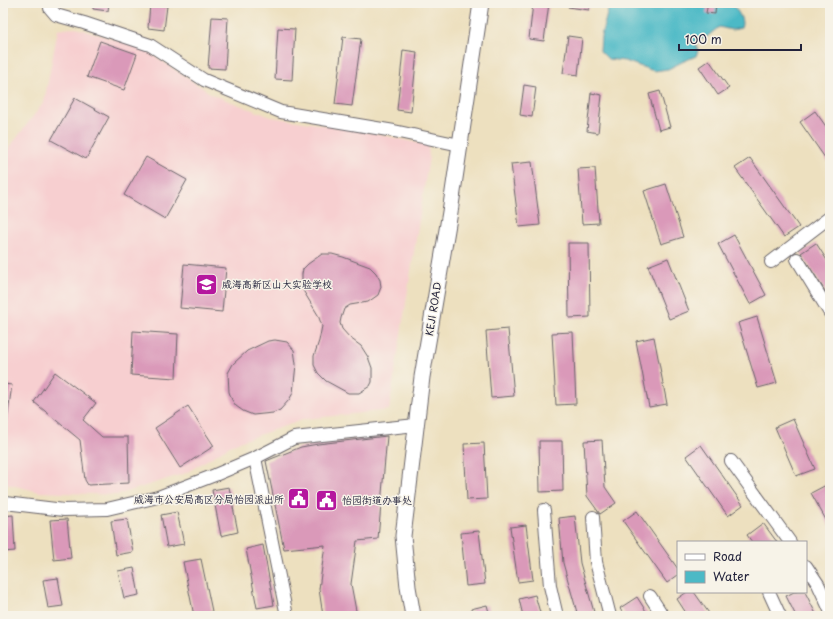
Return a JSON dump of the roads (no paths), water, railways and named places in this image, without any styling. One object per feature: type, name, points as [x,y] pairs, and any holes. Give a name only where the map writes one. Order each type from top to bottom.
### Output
[{"type":"main road","name":"KEJI ROAD","points":[[414,616],[408,587],[403,536],[422,377],[460,145],[481,3]]},
{"type":"street","points":[[51,3],[50,8],[56,15],[150,45],[204,80],[281,112],[394,131],[460,145]]},
{"type":"street","points":[[771,262],[830,217]]},
{"type":"street","points":[[797,259],[830,313]]},
{"type":"street","points":[[3,504],[64,510],[107,509],[158,497],[255,458],[294,438],[416,425]]},
{"type":"street","points":[[255,458],[287,616]]},
{"type":"street","points":[[731,461],[789,541]]},
{"type":"street","points":[[544,510],[550,586],[557,616]]},
{"type":"street","points":[[593,517],[596,562],[613,616]]},
{"type":"street","points":[[807,570],[818,584],[830,610]]},
{"type":"street","points":[[771,593],[780,616]]},
{"type":"street","points":[[650,596],[663,616]]},
{"type":"water","points":[[610,3],[732,3],[740,15],[742,25],[741,28],[732,30],[719,27],[704,39],[698,38],[695,40],[698,51],[696,56],[668,69],[654,71],[625,61],[608,59],[600,51],[601,36]]},
{"type":"place","name":"威海高新区山大实验学校","points":[[206,284]]},
{"type":"place","name":"威海市公安局高区分局怡园派出所","points":[[299,499]]},
{"type":"place","name":"怡园街道办事处","points":[[327,500]]}]
